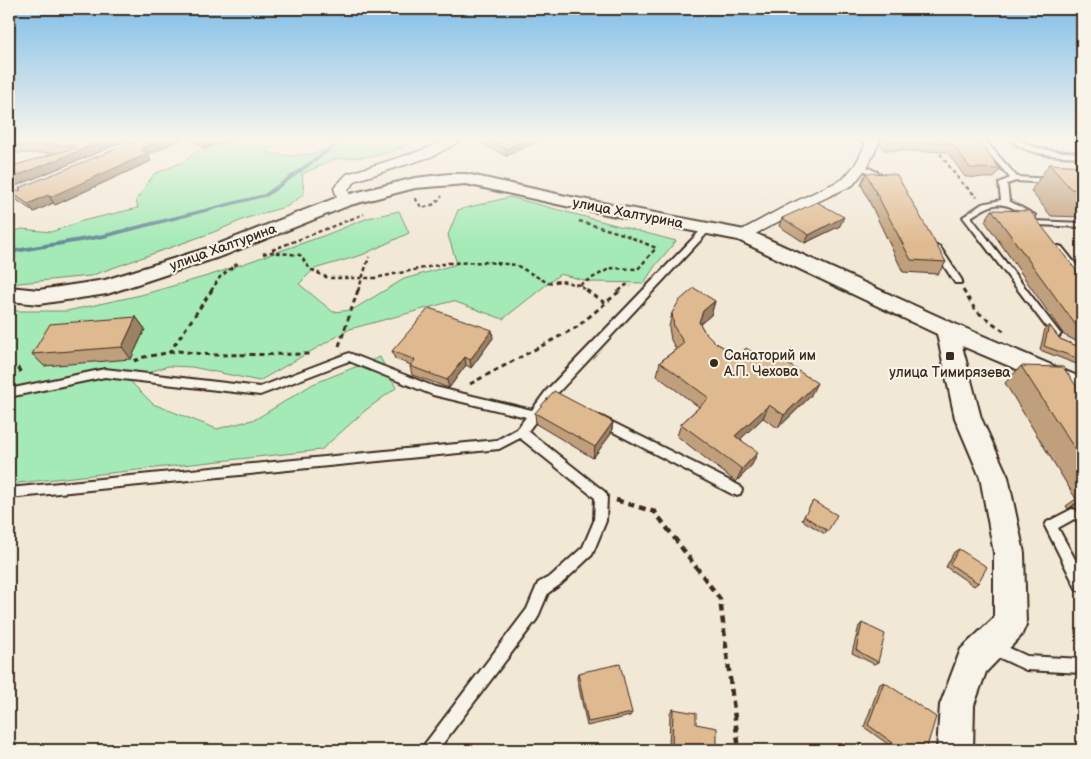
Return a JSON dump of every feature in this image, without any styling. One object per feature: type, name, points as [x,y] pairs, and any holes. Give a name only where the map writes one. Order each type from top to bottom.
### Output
[{"type":"street","points":[[344,201],[341,188],[352,177],[363,173]]},
{"type":"street","points":[[743,235],[790,209],[848,182],[855,173]]},
{"type":"street","name":"улица Халтурина","points":[[9,294],[39,297],[107,287],[218,251],[344,201],[415,183],[466,179],[566,201],[743,235],[1068,386]]},
{"type":"street","points":[[946,330],[968,418],[994,477],[1009,553],[1010,625],[972,661],[956,705],[955,750]]},
{"type":"lane","points":[[874,173],[890,182]]},
{"type":"lane","points":[[1010,173],[1015,179]]},
{"type":"lane","points":[[1004,201],[1003,183],[1015,179],[1055,181]]},
{"type":"lane","points":[[1044,231],[1032,216],[1004,201],[984,204],[967,217],[1060,339]]},
{"type":"lane","points":[[1038,223],[1082,225]]},
{"type":"lane","points":[[9,494],[59,487],[498,444],[520,432],[534,415],[555,396],[650,289],[708,228]]},
{"type":"lane","points":[[1050,239],[1082,277]]},
{"type":"lane","points":[[933,242],[958,281]]},
{"type":"lane","points":[[9,393],[106,373],[260,392],[349,357],[433,391],[534,415]]},
{"type":"lane","points":[[586,412],[736,490]]},
{"type":"lane","points":[[429,750],[532,614],[543,588],[556,580],[588,550],[600,521],[601,496],[520,432]]},
{"type":"lane","points":[[1072,514],[1051,526],[1082,585]]},
{"type":"lane","points":[[989,645],[1026,663],[1082,666]]},
{"type":"path","points":[[955,173],[984,204]]},
{"type":"path","points":[[415,198],[422,208],[435,204],[445,193]]},
{"type":"path","points":[[262,254],[370,212]]},
{"type":"path","points":[[572,220],[623,234],[656,248],[638,269],[611,268],[579,285]]},
{"type":"path","points":[[269,252],[300,254],[310,269],[328,278],[375,278],[448,263],[487,262],[516,265],[548,283],[561,281],[579,285],[605,303]]},
{"type":"path","points":[[336,354],[369,257]]},
{"type":"path","points":[[169,353],[220,277],[239,262]]},
{"type":"path","points":[[958,281],[976,311],[1007,334]]},
{"type":"path","points":[[457,396],[472,382],[577,327],[626,286],[650,289]]},
{"type":"path","points":[[106,373],[144,357],[178,351],[211,355],[336,354],[349,357]]},
{"type":"path","points":[[601,496],[655,512],[720,599],[740,750]]},
{"type":"green space","points":[[303,173],[304,194],[288,206],[247,218],[214,232],[90,276],[9,284],[9,233],[22,229],[51,232],[82,221],[138,208],[136,200],[154,174]]},
{"type":"green space","points":[[510,197],[676,241],[655,266],[644,283],[591,282],[560,274],[503,319],[453,301],[350,329],[259,381],[192,367],[168,366],[128,379],[153,404],[217,429],[256,419],[313,384],[380,357],[396,388],[367,409],[321,450],[18,483],[9,495],[9,311],[67,311],[141,295],[211,275],[323,236],[368,218],[399,211],[409,233],[362,255],[314,269],[299,284],[333,312],[352,310],[404,279],[457,264],[448,235],[458,210]]},
{"type":"building","points":[[9,173],[23,173],[9,179]]},
{"type":"building","points":[[55,173],[103,173],[50,197],[48,195],[28,204],[12,193],[21,190],[19,188]]},
{"type":"building","points":[[866,173],[897,175],[946,262],[911,260]]},
{"type":"building","points":[[1057,173],[1082,173],[1082,190],[1071,189]]},
{"type":"building","points":[[817,202],[844,217],[809,235],[782,218]]},
{"type":"building","points":[[992,210],[1030,211],[1082,278],[1082,328],[1075,324]]},
{"type":"building","points":[[694,288],[715,301],[703,311],[699,322],[704,331],[716,343],[738,356],[746,348],[764,359],[771,353],[817,383],[784,415],[769,405],[735,436],[758,452],[742,469],[681,424],[709,398],[660,362],[684,343],[674,327],[672,313],[679,301]]},
{"type":"building","points":[[429,308],[492,330],[470,360],[465,357],[447,380],[410,366],[415,360],[392,351]]},
{"type":"building","points":[[136,317],[122,347],[32,354],[50,324]]},
{"type":"building","points":[[1049,325],[1060,339],[1082,348],[1082,360],[1044,346]]},
{"type":"building","points":[[1021,366],[1063,367],[1082,394],[1082,460]]},
{"type":"building","points":[[554,391],[613,422],[595,447],[535,413]]},
{"type":"building","points":[[813,501],[837,515],[828,531],[804,516]]},
{"type":"building","points":[[959,549],[987,567],[978,583],[950,564]]},
{"type":"building","points":[[862,623],[885,634],[878,662],[856,650]]},
{"type":"building","points":[[620,664],[632,713],[588,722],[578,673]]},
{"type":"building","points":[[884,682],[936,717],[926,750],[903,750],[868,725]]},
{"type":"building","points":[[673,709],[696,713],[696,724],[717,728],[717,750],[672,750]]},
{"type":"waterway","points":[[9,252],[104,236],[266,195],[296,173]]},
{"type":"place","name":"улица Тимирязева","points":[[950,356]]},
{"type":"place","name":"Санаторий им А.П. Чехова","points":[[714,363]]}]
